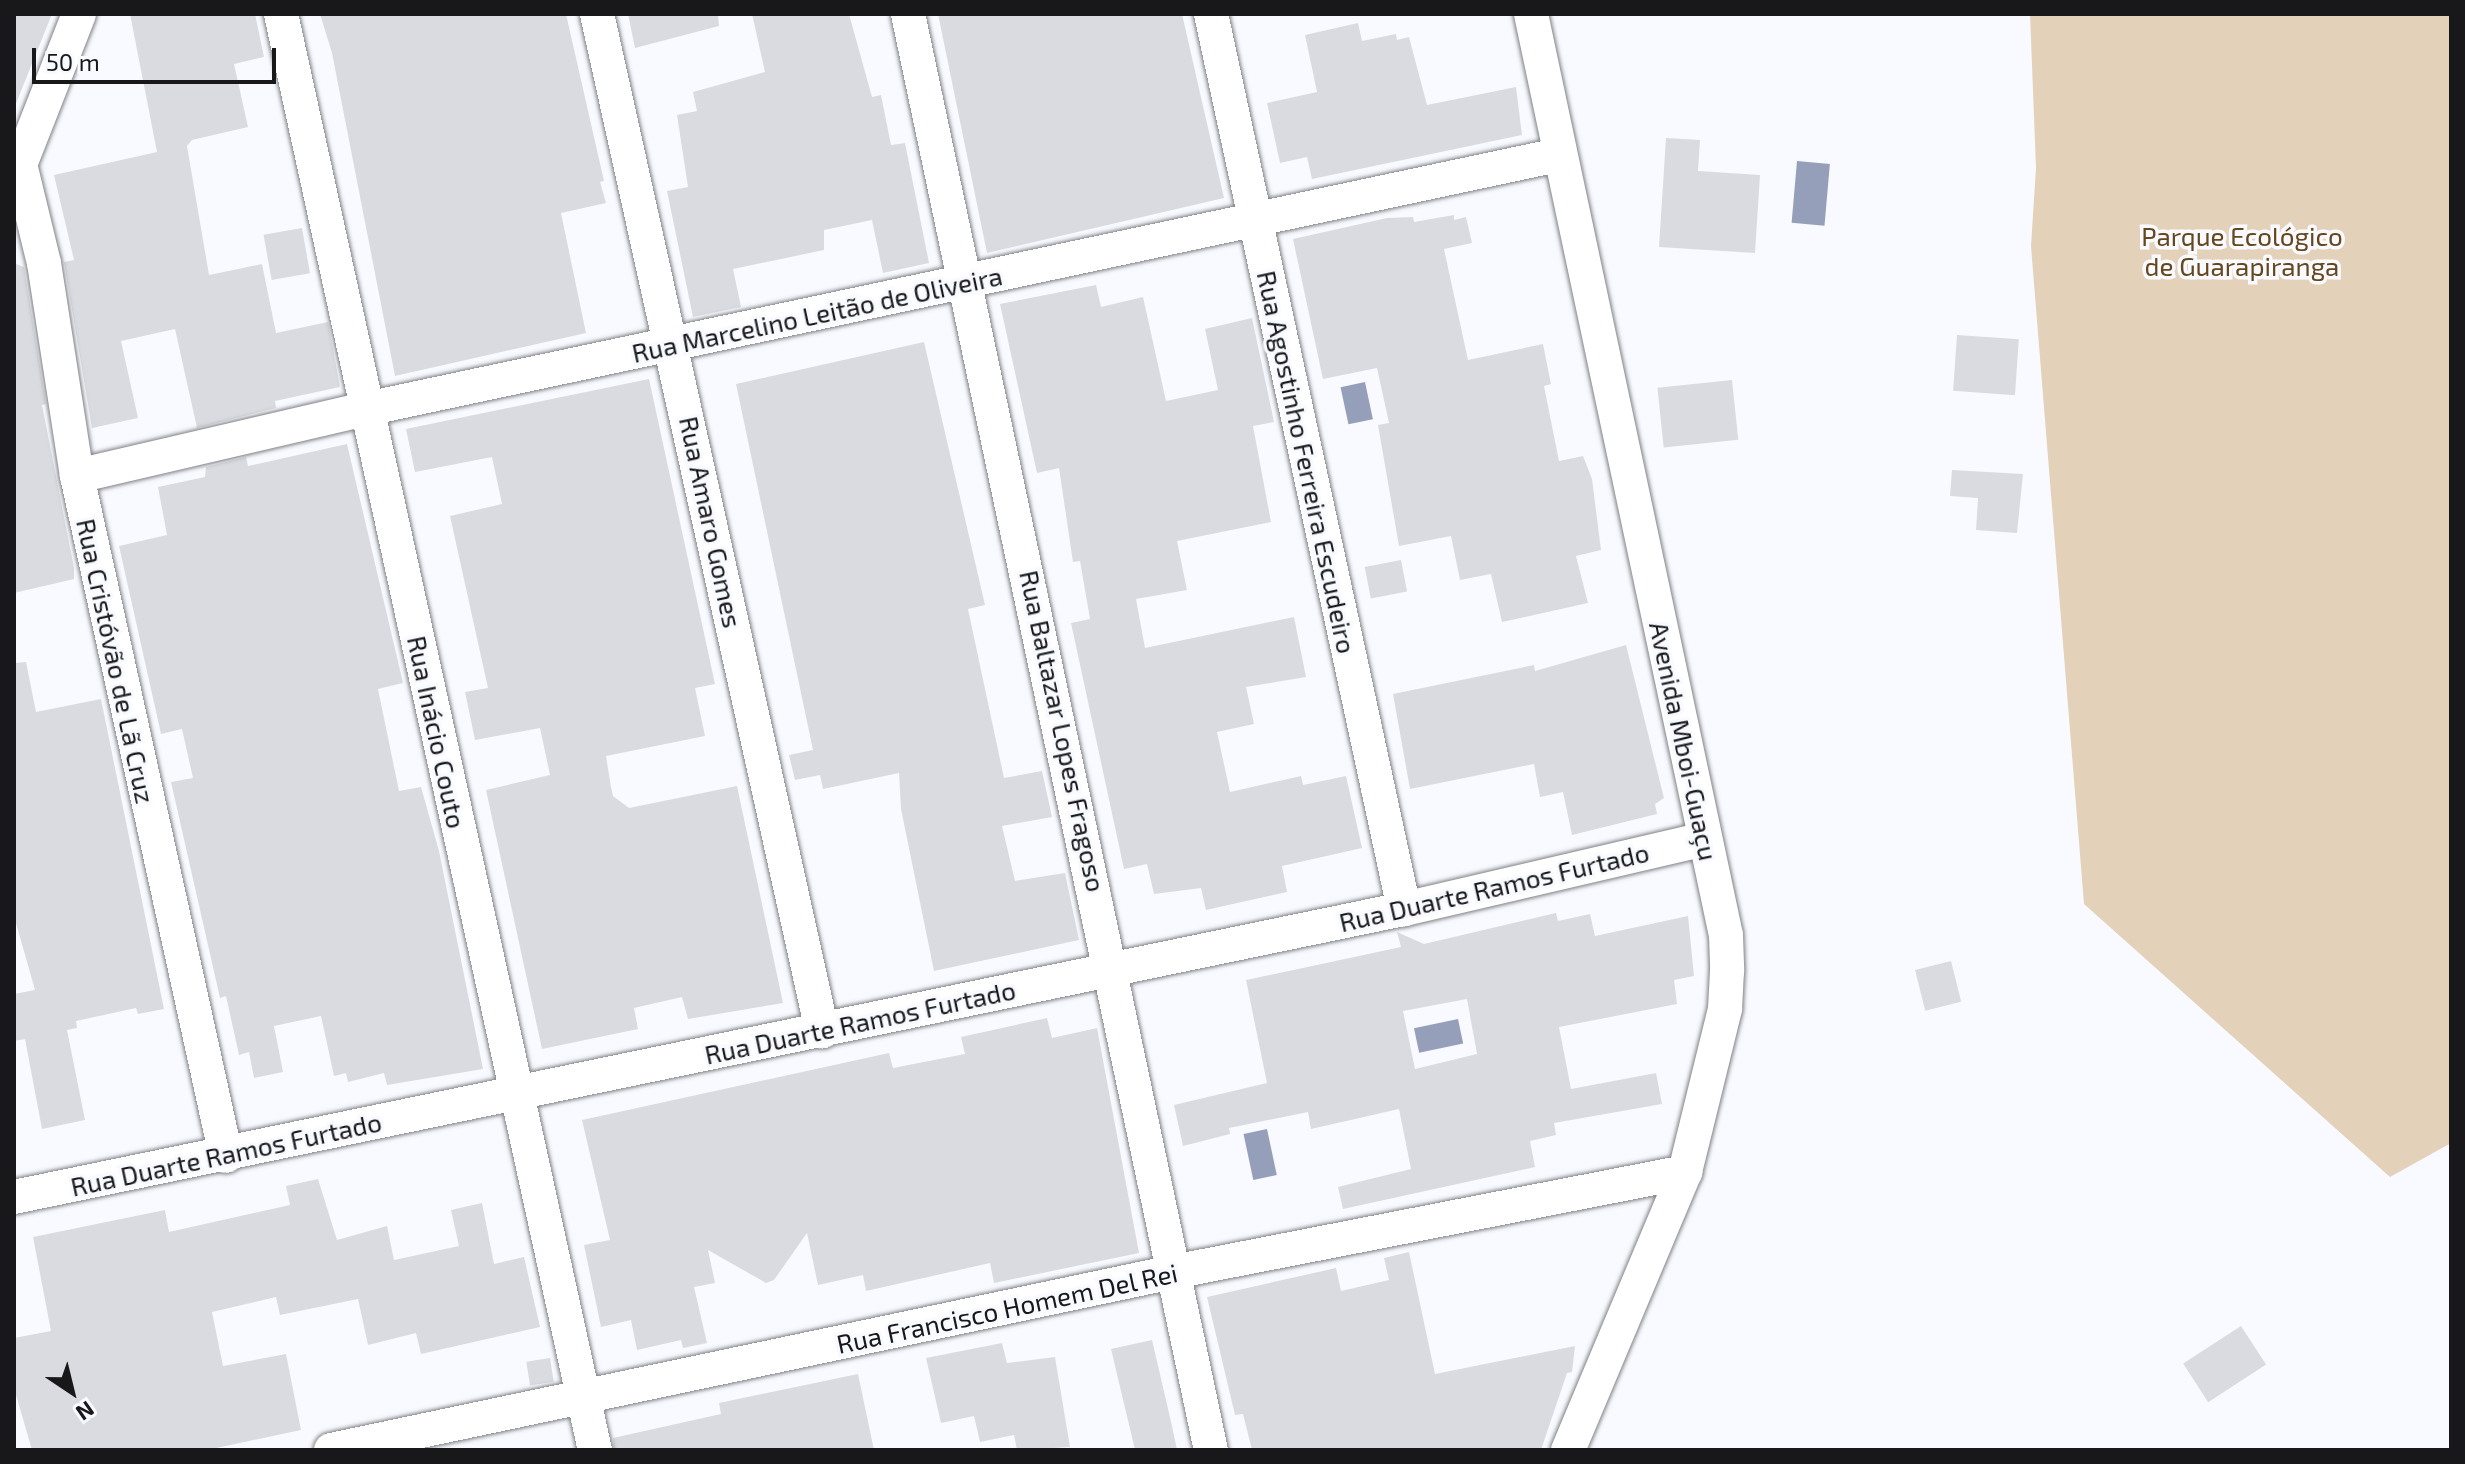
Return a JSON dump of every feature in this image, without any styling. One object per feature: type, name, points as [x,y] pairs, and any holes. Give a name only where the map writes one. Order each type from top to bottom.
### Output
[{"type":"street","points":[[17,172],[79,14]]},
{"type":"street","name":"Rua Inácio Couto","points":[[281,14],[595,1450]]},
{"type":"street","name":"Rua Amaro Gomes","points":[[597,14],[822,1031]]},
{"type":"street","name":"Rua Baltazar Lopes Fragoso","points":[[908,14],[1113,967],[1211,1450]]},
{"type":"street","name":"Rua Agostinho Ferreira Escudeiro","points":[[1211,14],[1404,909]]},
{"type":"street","name":"Avenida Mboi-Guaçu","points":[[1531,14],[1558,155],[1726,935],[1726,997],[1685,1172],[1568,1450]]},
{"type":"street","name":"Rua Marcelino Leitão de Oliveira","points":[[77,476],[366,409],[1558,155]]},
{"type":"street","name":"Rua Cristóvão de Lã Cruz","points":[[17,172],[44,263],[77,476],[226,1156]]},
{"type":"street","name":"Rua Duarte Ramos Furtado","points":[[14,1197],[226,1156],[1113,967],[1404,909],[1705,839]]},
{"type":"street","name":"Rua Francisco Homem Del Rei","points":[[331,1450],[1173,1272],[1685,1172]]},
{"type":"green space","name":"Parque Ecológico de Guarapiranga","points":[[2030,14],[2451,14],[2451,1143],[2390,1177],[2084,904],[2031,246],[2036,168]]},
{"type":"water","points":[[1797,161],[1830,164],[1824,226],[1792,223]]},
{"type":"water","points":[[1365,382],[1373,419],[1348,424],[1341,387]]},
{"type":"water","points":[[1458,1019],[1463,1043],[1419,1053],[1414,1028]]},
{"type":"water","points":[[1267,1129],[1277,1175],[1253,1180],[1244,1134]]},
{"type":"building","points":[[14,14],[52,14],[15,106],[14,106]]},
{"type":"building","points":[[130,14],[255,14],[264,57],[234,64],[248,127],[192,140],[187,146],[209,275],[262,264],[276,333],[328,322],[340,387],[275,401],[276,408],[197,428],[175,329],[121,341],[138,418],[92,428],[64,262],[74,260],[54,175],[157,152]]},
{"type":"building","points":[[320,14],[566,14],[604,181],[600,182],[606,203],[561,213],[586,333],[395,376],[332,53]]},
{"type":"building","points":[[628,14],[718,14],[719,26],[635,48]]},
{"type":"building","points":[[752,14],[849,14],[872,97],[881,95],[891,145],[905,143],[929,263],[883,273],[872,220],[824,230],[824,250],[733,269],[741,307],[693,317],[667,191],[688,187],[677,115],[697,111],[693,92],[765,72]]},
{"type":"building","points":[[938,14],[1182,14],[1224,198],[987,253]]},
{"type":"building","points":[[1358,23],[1362,41],[1396,34],[1397,40],[1409,37],[1427,105],[1516,87],[1522,135],[1312,179],[1307,157],[1280,163],[1267,103],[1317,92],[1305,35]]},
{"type":"building","points":[[1666,138],[1700,140],[1698,171],[1760,175],[1755,253],[1659,247]]},
{"type":"building","points":[[1454,215],[1454,220],[1466,217],[1472,243],[1444,249],[1468,360],[1543,344],[1551,384],[1544,386],[1559,461],[1583,456],[1592,479],[1601,550],[1576,556],[1588,603],[1502,622],[1491,574],[1460,580],[1451,536],[1399,546],[1378,425],[1389,423],[1377,368],[1323,379],[1293,239],[1387,218],[1413,217],[1414,222]]},
{"type":"building","points":[[302,228],[310,273],[272,280],[264,235]]},
{"type":"building","points":[[14,263],[24,267],[46,404],[42,405],[74,579],[14,593]]},
{"type":"building","points":[[1096,285],[1101,307],[1143,297],[1166,401],[1218,390],[1205,329],[1252,318],[1274,422],[1253,426],[1271,522],[1177,541],[1187,590],[1136,599],[1145,648],[1294,617],[1306,677],[1246,687],[1254,724],[1217,732],[1230,792],[1301,776],[1303,785],[1346,776],[1362,848],[1282,866],[1287,892],[1206,910],[1201,888],[1154,894],[1147,864],[1124,869],[1071,623],[1090,619],[1080,561],[1073,562],[1059,468],[1037,473],[1000,304]]},
{"type":"building","points":[[1957,335],[2019,339],[2015,395],[1953,391]]},
{"type":"building","points":[[924,342],[985,605],[968,609],[1004,778],[1042,771],[1052,817],[1002,826],[1015,881],[1065,873],[1079,940],[934,971],[901,809],[899,773],[823,789],[820,775],[795,780],[789,755],[813,750],[736,384]]},
{"type":"building","points":[[649,379],[715,684],[695,688],[705,736],[606,756],[611,787],[613,796],[629,808],[737,786],[783,1003],[688,1019],[682,997],[634,1008],[638,1029],[542,1049],[486,790],[550,775],[540,728],[475,740],[465,692],[488,688],[450,516],[502,504],[492,457],[415,472],[406,429]]},
{"type":"building","points":[[1732,380],[1738,440],[1664,448],[1657,388]]},
{"type":"building","points":[[347,444],[403,683],[378,689],[399,791],[421,787],[439,851],[483,1069],[387,1085],[384,1073],[348,1082],[346,1073],[334,1076],[321,1016],[274,1026],[283,1072],[254,1078],[249,1052],[239,1055],[226,996],[220,998],[171,782],[193,778],[182,729],[161,734],[119,546],[167,535],[158,487],[205,477],[206,467],[246,457],[248,466]]},
{"type":"building","points":[[1952,470],[2023,474],[2017,533],[1976,530],[1978,498],[1950,496]]},
{"type":"building","points":[[1401,560],[1407,591],[1371,598],[1365,567]]},
{"type":"building","points":[[1626,645],[1664,798],[1655,804],[1657,814],[1572,835],[1563,792],[1540,797],[1534,764],[1410,789],[1393,694],[1534,665],[1535,671]]},
{"type":"building","points":[[26,662],[36,712],[101,699],[164,1009],[138,1014],[136,1008],[76,1021],[77,1028],[67,1030],[85,1120],[42,1129],[25,1039],[14,1041],[14,994],[35,990],[14,916],[14,663]]},
{"type":"building","points":[[1556,913],[1558,921],[1590,914],[1595,936],[1688,916],[1694,976],[1674,980],[1677,1004],[1559,1027],[1571,1089],[1656,1073],[1662,1104],[1554,1123],[1556,1135],[1530,1141],[1535,1167],[1343,1209],[1338,1187],[1411,1169],[1399,1109],[1311,1129],[1308,1112],[1229,1128],[1230,1134],[1183,1146],[1174,1105],[1267,1083],[1246,980],[1401,947],[1397,932],[1424,944]],"holes":[[[1467,999],[1477,1054],[1415,1069],[1403,1011]]]},
{"type":"building","points":[[1951,961],[1961,1002],[1925,1011],[1915,970]]},
{"type":"building","points":[[1047,1018],[1052,1038],[1097,1028],[1139,1253],[994,1283],[990,1263],[866,1291],[863,1275],[818,1285],[807,1233],[774,1280],[766,1283],[708,1250],[715,1283],[694,1287],[707,1343],[683,1348],[681,1340],[637,1350],[631,1320],[601,1327],[584,1245],[610,1240],[582,1120],[889,1053],[893,1068],[965,1054],[961,1037]]},
{"type":"building","points":[[318,1179],[337,1240],[387,1226],[394,1260],[459,1246],[451,1210],[482,1203],[494,1264],[524,1257],[540,1327],[421,1354],[416,1333],[368,1345],[358,1299],[280,1315],[276,1297],[212,1312],[223,1366],[286,1354],[301,1430],[207,1450],[32,1450],[14,1388],[14,1338],[51,1331],[33,1237],[165,1210],[169,1232],[290,1205],[286,1186]]},
{"type":"building","points":[[1409,1252],[1435,1374],[1575,1346],[1572,1372],[1567,1373],[1541,1450],[1252,1450],[1243,1414],[1235,1415],[1207,1297],[1336,1268],[1341,1291],[1389,1280],[1384,1258]]},
{"type":"building","points":[[2241,1326],[2266,1365],[2208,1402],[2183,1364]]},
{"type":"building","points":[[1152,1340],[1177,1450],[1135,1450],[1111,1349]]},
{"type":"building","points":[[1002,1343],[1007,1363],[1055,1357],[1070,1447],[1017,1450],[1014,1435],[980,1442],[974,1416],[941,1423],[926,1358]]},
{"type":"building","points":[[550,1358],[554,1382],[530,1385],[526,1362]]},
{"type":"building","points":[[858,1374],[874,1450],[614,1450],[613,1438],[721,1414],[719,1403]]}]
